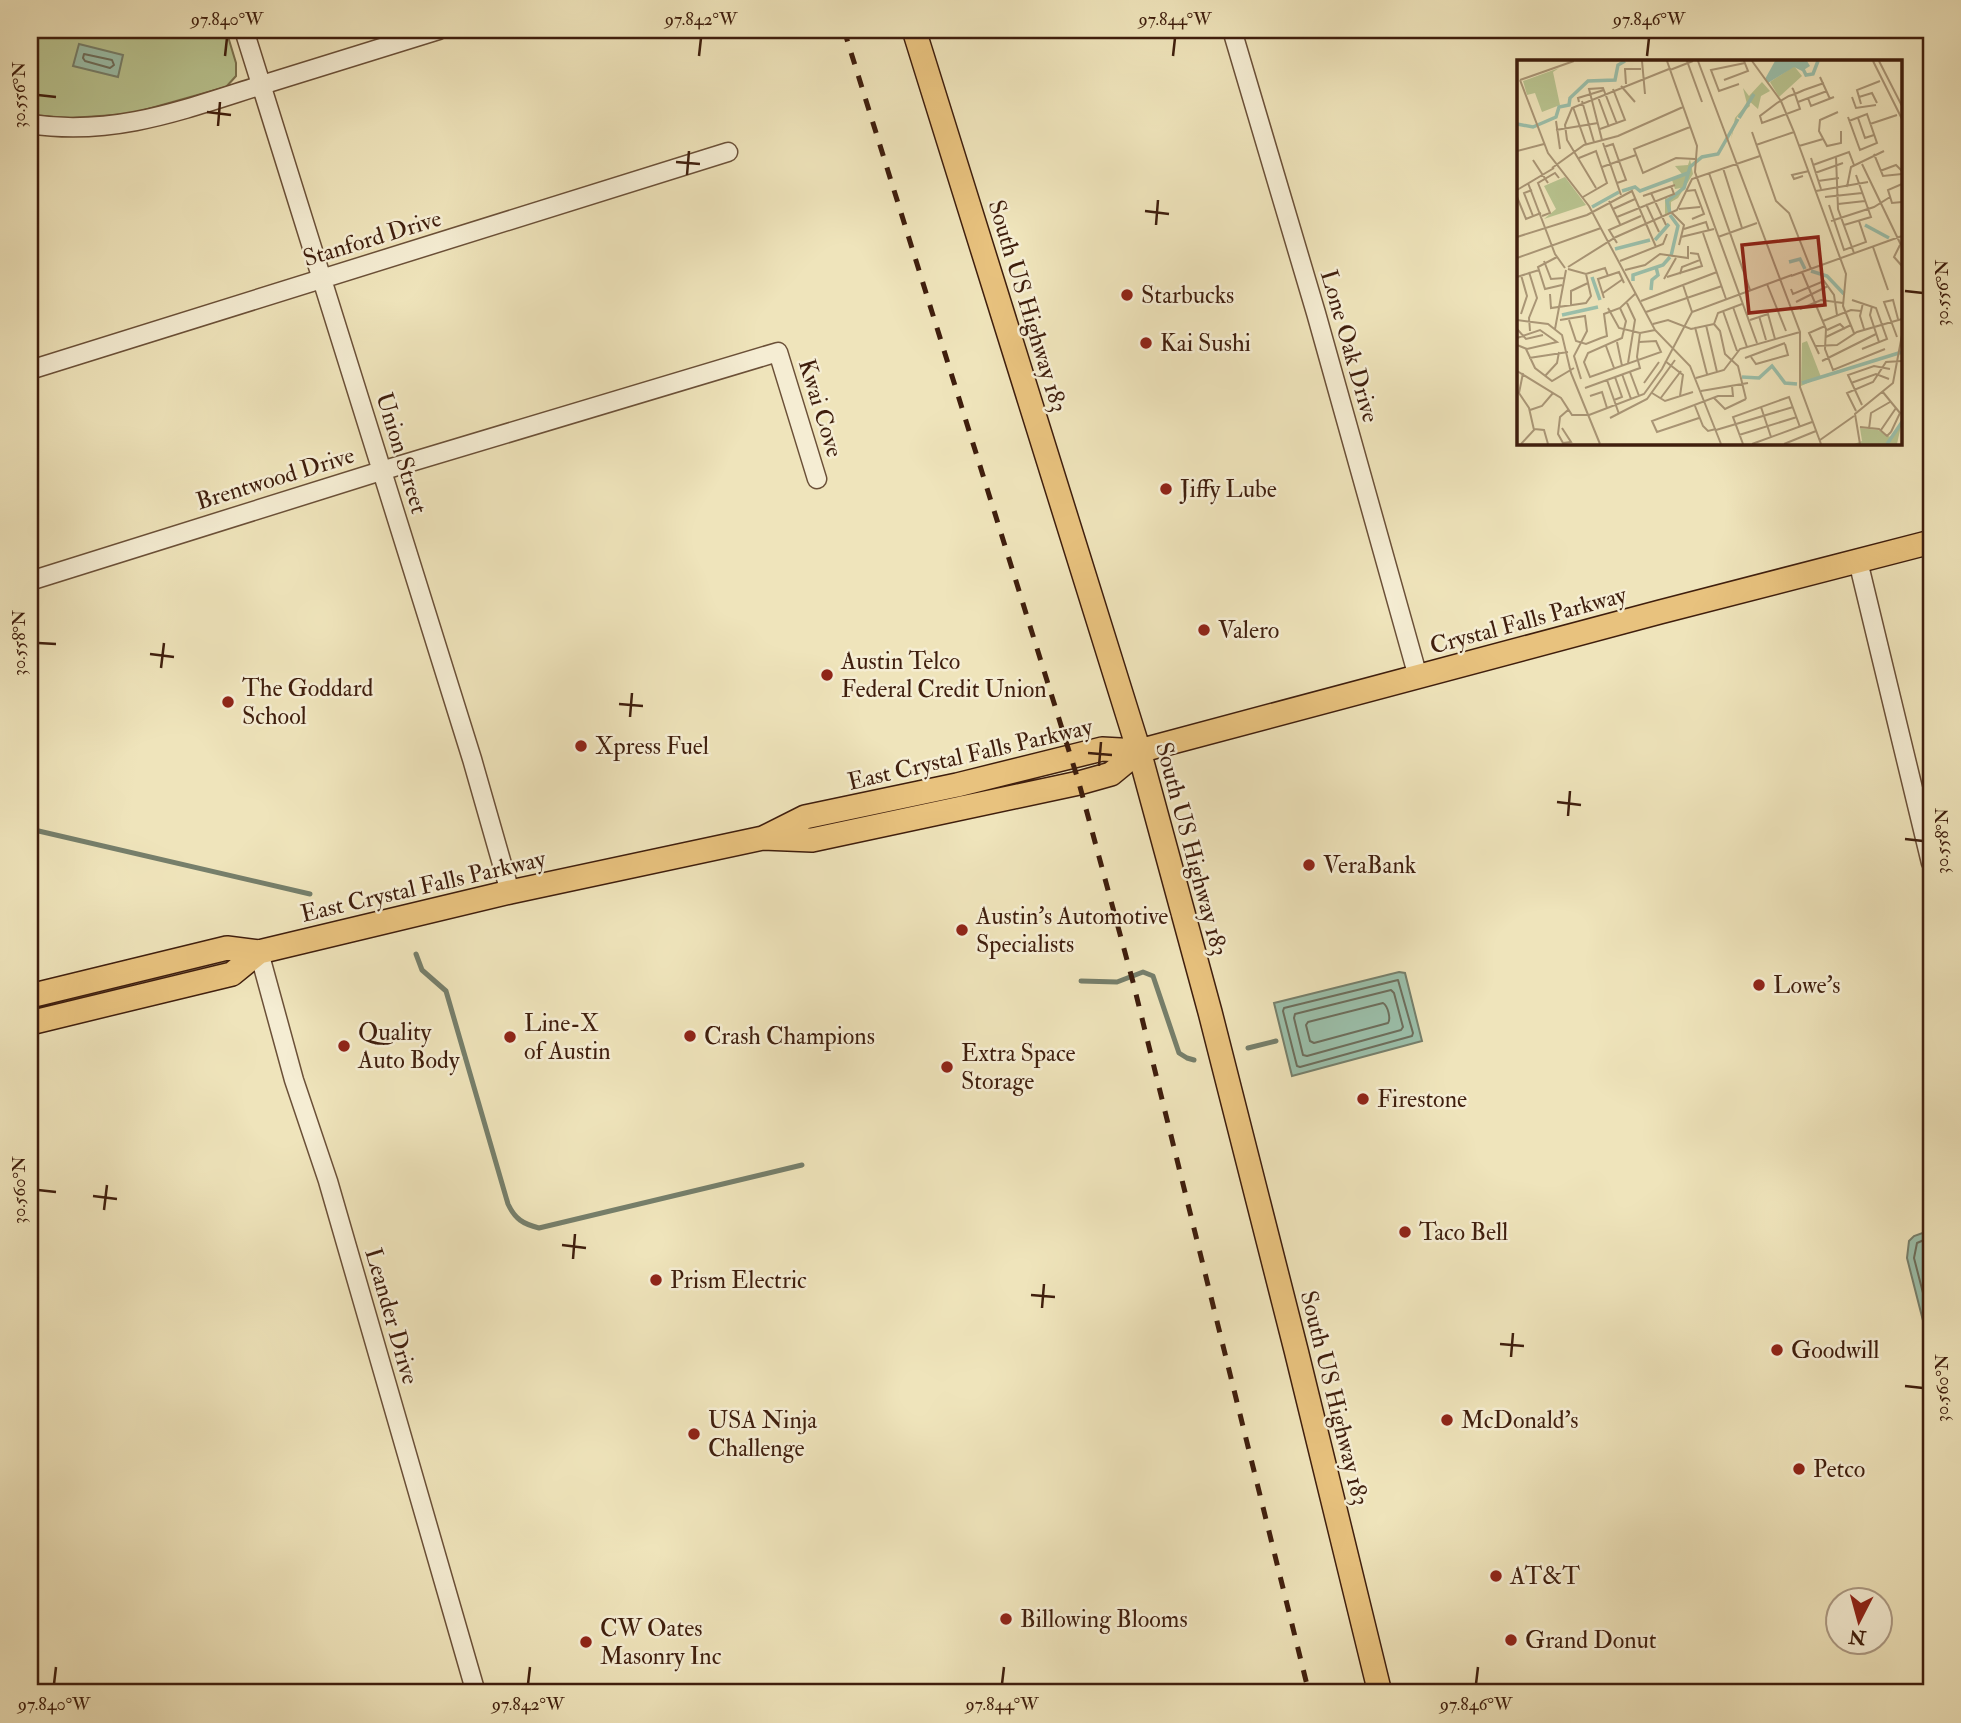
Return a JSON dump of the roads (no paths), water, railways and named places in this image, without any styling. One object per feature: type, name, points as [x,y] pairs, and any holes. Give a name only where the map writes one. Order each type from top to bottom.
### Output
[{"type":"main road","name":"South US Highway 183","points":[[914,30],[1139,751],[1210,1012],[1380,1693]]},
{"type":"main road","name":"Crystal Falls Parkway","points":[[1139,751],[1931,542]]},
{"type":"main road","name":"East Crystal Falls Parkway","points":[[30,996],[227,948],[259,952],[510,892],[763,838],[805,817],[957,785],[1102,749],[1139,751]]},
{"type":"main road","name":"East Crystal Falls Parkway","points":[[30,1023],[232,974],[259,952]]},
{"type":"street","name":"Union Street","points":[[244,30],[472,759],[510,892]]},
{"type":"street","points":[[30,124],[88,128],[124,125],[185,110],[439,30]]},
{"type":"street","name":"Lone Oak Drive","points":[[1233,30],[1418,677]]},
{"type":"street","name":"Stanford Drive","points":[[30,370],[728,152]]},
{"type":"street","name":"Brentwood Drive","points":[[30,581],[381,471],[778,352]]},
{"type":"street","name":"Kwai Cove","points":[[778,352],[817,479]]},
{"type":"street","points":[[1858,561],[1931,863]]},
{"type":"street","name":"Leander Drive","points":[[259,952],[294,1080],[328,1181],[476,1693]]},
{"type":"water","points":[[79,44],[123,55],[118,77],[73,66]]},
{"type":"water","points":[[1399,972],[1405,973],[1422,1041],[1292,1076],[1274,1003]]},
{"type":"water","points":[[1931,1230],[1931,1352],[1907,1258],[1909,1241],[1914,1236]]},
{"type":"waterway","points":[[30,829],[310,894]]},
{"type":"waterway","points":[[416,954],[422,970],[446,991],[508,1204],[524,1223],[539,1228],[802,1165]]},
{"type":"waterway","points":[[1081,981],[1117,982],[1143,972],[1153,976],[1179,1053],[1194,1060]]},
{"type":"waterway","points":[[1248,1048],[1276,1041]]},
{"type":"railway","points":[[844,30],[1079,783],[1133,982],[1309,1693]]},
{"type":"place","name":"Starbucks","points":[[1127,295]]},
{"type":"place","name":"Kai Sushi","points":[[1146,343]]},
{"type":"place","name":"Jiffy Lube","points":[[1166,489]]},
{"type":"place","name":"Valero","points":[[1204,630]]},
{"type":"place","name":"Austin Telco Federal Credit Union","points":[[827,675]]},
{"type":"place","name":"The Goddard School","points":[[228,702]]},
{"type":"place","name":"Xpress Fuel","points":[[581,746]]},
{"type":"place","name":"VeraBank","points":[[1309,865]]},
{"type":"place","name":"Austin's Automotive Specialists","points":[[962,930]]},
{"type":"place","name":"Lowe's","points":[[1759,985]]},
{"type":"place","name":"Crash Champions","points":[[690,1036]]},
{"type":"place","name":"Line-X of Austin","points":[[510,1037]]},
{"type":"place","name":"Quality Auto Body","points":[[344,1046]]},
{"type":"place","name":"Extra Space Storage","points":[[947,1067]]},
{"type":"place","name":"Firestone","points":[[1363,1099]]},
{"type":"place","name":"Taco Bell","points":[[1405,1232]]},
{"type":"place","name":"Prism Electric","points":[[656,1280]]},
{"type":"place","name":"Goodwill","points":[[1777,1350]]},
{"type":"place","name":"McDonald's","points":[[1447,1420]]},
{"type":"place","name":"USA Ninja Challenge","points":[[694,1434]]},
{"type":"place","name":"Petco","points":[[1799,1469]]},
{"type":"place","name":"AT&T","points":[[1496,1576]]},
{"type":"place","name":"Billowing Blooms","points":[[1006,1619]]},
{"type":"place","name":"Grand Donut","points":[[1511,1640]]},
{"type":"place","name":"CW Oates Masonry Inc","points":[[586,1642]]}]
